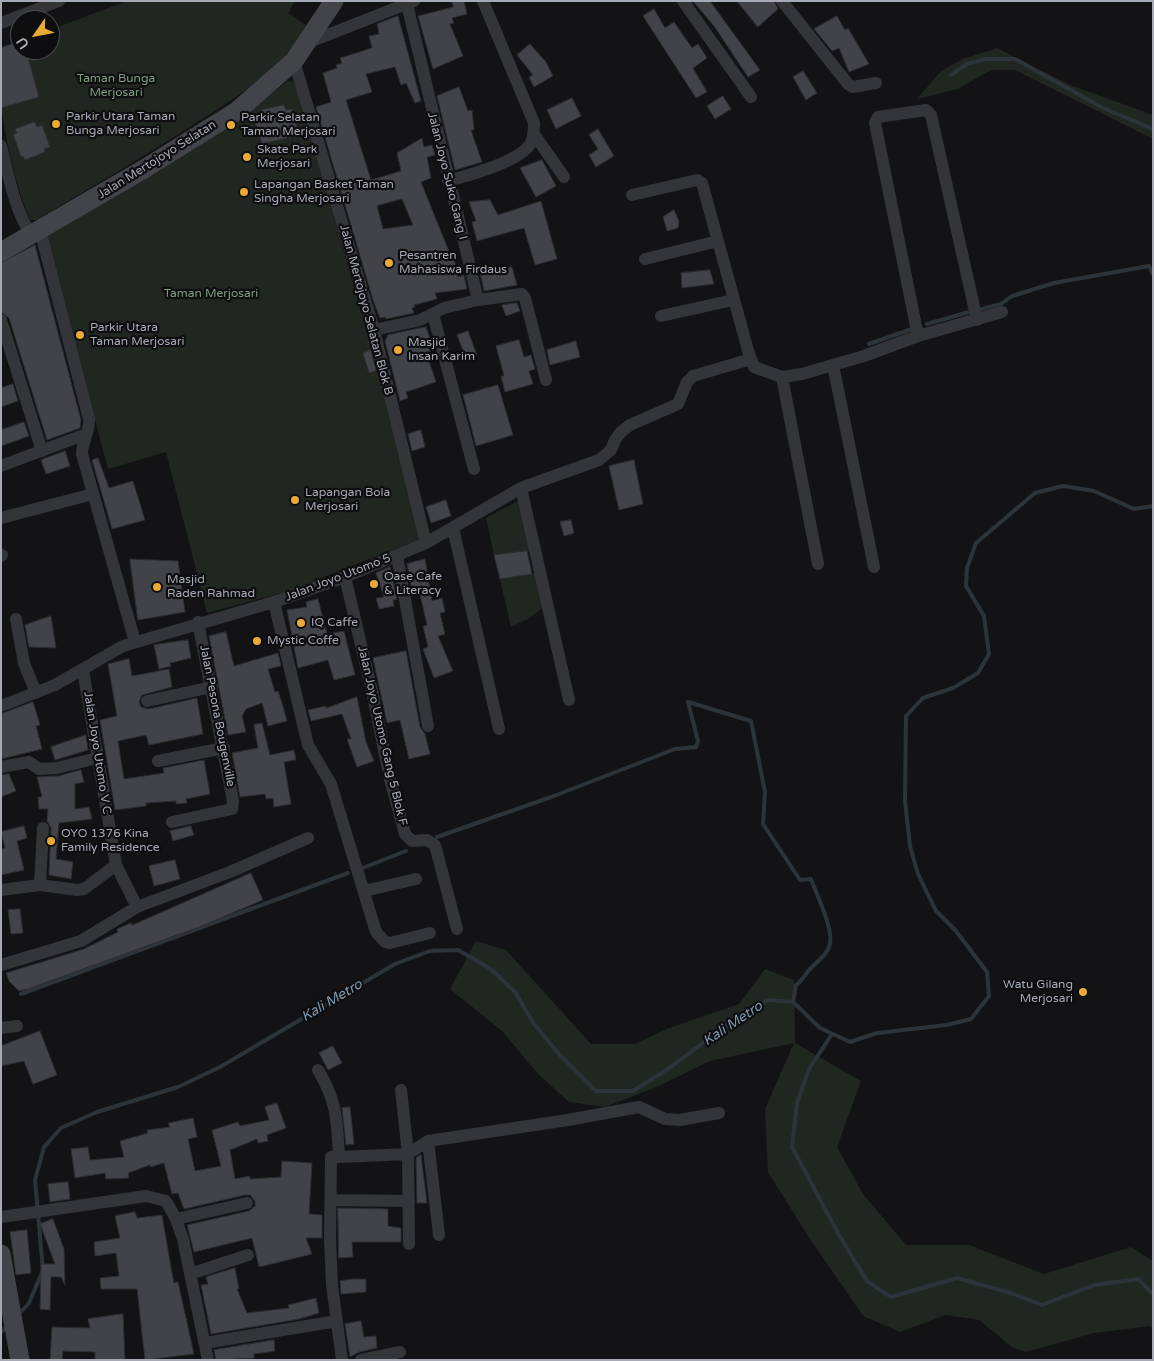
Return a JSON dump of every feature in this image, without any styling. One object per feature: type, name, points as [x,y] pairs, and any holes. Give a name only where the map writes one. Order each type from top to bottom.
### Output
[{"type":"main road","name":"Jalan Mertojoyo Selatan","points":[[1,252],[144,170],[237,111],[294,61],[334,1]]},
{"type":"main road","points":[[1,1254],[19,1353]]},
{"type":"street","points":[[1,23],[59,1]]},
{"type":"street","points":[[448,181],[500,164],[524,150],[530,144],[534,134],[534,123],[483,1]]},
{"type":"street","points":[[683,1],[751,96]]},
{"type":"street","points":[[782,1],[848,84],[853,87],[876,83]]},
{"type":"street","points":[[307,43],[411,3]]},
{"type":"street","name":"Jalan Joyo Suko Gang I","points":[[411,3],[448,181],[478,300]]},
{"type":"street","name":"Jalan Mertojoyo Selatan Blok B","points":[[294,61],[374,330],[424,537]]},
{"type":"street","points":[[918,336],[875,123],[878,117],[926,110],[931,114],[977,320]]},
{"type":"street","points":[[534,134],[564,177]]},
{"type":"street","points":[[1,146],[21,219],[36,232],[89,419],[82,454],[135,642]]},
{"type":"street","points":[[632,195],[700,181],[704,186],[733,300],[754,368],[782,377],[833,365],[882,350],[918,336],[1002,312]]},
{"type":"street","points":[[645,259],[718,241]]},
{"type":"street","points":[[374,330],[420,320],[444,308],[478,300],[522,294],[525,298],[546,380]]},
{"type":"street","points":[[661,316],[733,300]]},
{"type":"street","points":[[433,314],[474,469]]},
{"type":"street","points":[[1,320],[42,451]]},
{"type":"street","name":"Jalan Joyo Utomo 5","points":[[1,706],[36,693],[84,670],[123,646],[198,622],[274,602],[397,556],[424,537],[453,528],[521,488],[599,460],[611,450],[614,440],[630,426],[678,404],[689,379],[751,359]]},
{"type":"street","points":[[833,365],[874,567]]},
{"type":"street","points":[[782,377],[818,564]]},
{"type":"street","points":[[1,466],[86,434]]},
{"type":"street","points":[[521,488],[569,700]]},
{"type":"street","points":[[1,518],[93,494]]},
{"type":"street","points":[[453,528],[499,729]]},
{"type":"street","points":[[397,556],[428,726]]},
{"type":"street","name":"Jalan Joyo Utomo Gang 5 Blok F","points":[[345,576],[404,834],[412,841],[427,840],[435,845],[457,928]]},
{"type":"street","points":[[274,602],[308,746],[331,784],[376,932],[385,942],[390,943],[430,933]]},
{"type":"street","points":[[16,620],[24,663],[36,693]]},
{"type":"street","name":"Jalan Pesona Bougenville","points":[[172,822],[232,809],[233,801],[224,748],[198,622]]},
{"type":"street","name":"Jalan Joyo Utomo V C","points":[[84,670],[116,865],[137,907]]},
{"type":"street","points":[[147,701],[212,688]]},
{"type":"street","points":[[158,761],[224,748]]},
{"type":"street","points":[[1,766],[29,762],[39,769],[57,768],[97,758]]},
{"type":"street","points":[[40,885],[43,828]]},
{"type":"street","points":[[1,965],[82,941],[137,907],[230,872],[308,838]]},
{"type":"street","points":[[1,890],[40,885],[77,890],[84,889],[116,865]]},
{"type":"street","points":[[364,891],[416,879]]},
{"type":"street","points":[[1,1028],[17,1026]]},
{"type":"street","points":[[318,1070],[330,1089],[335,1104],[339,1157]]},
{"type":"street","points":[[401,1090],[408,1154],[409,1244]]},
{"type":"street","points":[[342,1360],[330,1258],[331,1157],[408,1154],[428,1141],[568,1120],[639,1107],[665,1119],[680,1120],[719,1113]]},
{"type":"street","points":[[428,1141],[439,1235]]},
{"type":"street","points":[[1,1217],[146,1196],[166,1201],[176,1218],[206,1343],[208,1360]]},
{"type":"street","points":[[331,1200],[409,1201]]},
{"type":"street","points":[[176,1218],[247,1204]]},
{"type":"street","points":[[190,1274],[248,1255]]},
{"type":"street","points":[[206,1343],[337,1322]]},
{"type":"street","points":[[360,1360],[400,1352]]},
{"type":"green space","name":"Taman Bunga Merjosari","points":[[127,1],[295,1],[288,13],[309,27],[283,58],[254,84],[112,175],[36,220],[31,220],[21,195],[11,159],[1,97],[16,60],[60,60],[60,26]]},
{"type":"green space","points":[[997,48],[1070,85],[1153,115],[1153,139],[1015,70],[991,70],[958,89],[917,99],[941,71],[963,59]]},
{"type":"green space","name":"Taman Merjosari","points":[[288,81],[293,82],[297,87],[386,399],[420,537],[418,540],[288,591],[207,613],[166,452],[108,469],[46,237],[48,233],[243,115]]},
{"type":"green space","points":[[520,500],[533,551],[494,555],[486,518]]},
{"type":"green space","points":[[536,573],[544,607],[528,619],[511,627],[500,579]]},
{"type":"green space","points":[[476,941],[506,950],[591,1044],[635,1044],[669,1028],[739,1004],[765,969],[794,980],[795,1043],[861,1081],[837,1147],[863,1194],[906,1245],[969,1245],[1044,1274],[1131,1247],[1153,1261],[1153,1329],[1150,1326],[1094,1333],[1026,1352],[1012,1347],[979,1320],[946,1315],[900,1332],[863,1316],[808,1236],[768,1172],[765,1109],[794,1043],[710,1061],[659,1086],[605,1107],[569,1102],[537,1073],[502,1031],[450,989]]},
{"type":"building","points":[[452,1],[464,1],[467,14],[452,18],[454,23],[450,24],[463,56],[433,69],[418,16],[453,7]]},
{"type":"building","points":[[693,1],[710,1],[760,70],[748,77],[714,26]]},
{"type":"building","points":[[737,1],[774,1],[778,9],[758,27]]},
{"type":"building","points":[[654,9],[665,28],[674,22],[692,48],[698,44],[707,58],[693,68],[707,92],[696,98],[643,16]]},
{"type":"building","points":[[398,16],[421,101],[415,103],[406,83],[401,85],[395,67],[366,74],[372,92],[346,100],[371,180],[401,171],[397,153],[422,138],[424,147],[432,145],[435,155],[427,157],[431,178],[421,182],[450,254],[453,254],[458,277],[464,275],[467,289],[435,293],[437,299],[414,305],[415,307],[412,308],[414,313],[386,319],[385,317],[380,318],[374,303],[316,107],[331,102],[323,73],[337,68],[336,65],[342,63],[340,58],[372,48],[369,36],[379,34],[377,24]],"holes":[[[402,199],[413,225],[383,229],[377,206]]]},
{"type":"building","points":[[837,16],[845,30],[848,28],[869,64],[849,72],[839,48],[832,51],[814,29]]},
{"type":"building","points":[[530,44],[546,62],[553,76],[534,87],[529,77],[533,75],[517,55]]},
{"type":"building","points":[[10,45],[10,60],[29,60],[39,97],[1,108],[1,48]]},
{"type":"building","points":[[803,71],[817,93],[806,100],[793,77]]},
{"type":"building","points":[[459,87],[468,111],[472,110],[474,130],[471,130],[482,162],[455,170],[437,96]]},
{"type":"building","points":[[723,96],[731,109],[715,119],[707,106]]},
{"type":"building","points":[[572,98],[581,116],[556,129],[547,110]]},
{"type":"building","points":[[284,105],[286,110],[292,109],[299,135],[262,144],[254,119],[263,117],[261,110]]},
{"type":"building","points":[[35,122],[37,127],[42,125],[50,147],[44,149],[45,152],[25,160],[23,156],[21,157],[13,134],[17,133],[15,129]]},
{"type":"building","points":[[598,129],[614,156],[596,167],[589,155],[598,149],[589,135]]},
{"type":"building","points":[[542,160],[556,186],[536,197],[520,168]]},
{"type":"building","points":[[490,200],[498,215],[541,201],[557,259],[535,265],[524,228],[477,241],[472,222],[476,221],[469,202]]},
{"type":"building","points":[[674,210],[679,221],[678,228],[667,231],[663,217]]},
{"type":"building","points":[[35,245],[81,420],[80,428],[47,440],[9,318],[1,312],[1,263]]},
{"type":"building","points":[[512,267],[517,285],[484,291],[480,272],[495,268],[495,271]]},
{"type":"building","points":[[710,270],[714,284],[682,288],[681,273]]},
{"type":"building","points":[[517,303],[520,311],[506,316],[502,305]]},
{"type":"building","points":[[426,327],[434,350],[426,352],[436,382],[406,392],[408,398],[400,401],[385,341],[388,335]]},
{"type":"building","points":[[468,331],[477,355],[466,359],[457,335]]},
{"type":"building","points":[[519,340],[524,357],[531,355],[535,369],[529,371],[533,384],[505,392],[501,376],[504,376],[496,346]]},
{"type":"building","points":[[576,341],[580,357],[550,365],[547,350]]},
{"type":"building","points":[[371,350],[376,371],[369,373],[363,353]]},
{"type":"building","points":[[13,384],[18,401],[1,407],[1,388]]},
{"type":"building","points":[[498,385],[513,435],[476,446],[463,395]]},
{"type":"building","points":[[24,422],[29,436],[1,446],[1,430]]},
{"type":"building","points":[[421,430],[425,447],[412,451],[408,434]]},
{"type":"building","points":[[65,451],[70,466],[46,474],[41,460]]},
{"type":"building","points":[[98,458],[109,488],[133,481],[145,520],[112,529],[92,460]]},
{"type":"building","points":[[634,460],[643,504],[619,510],[609,466]]},
{"type":"building","points":[[446,500],[451,516],[431,523],[426,507]]},
{"type":"building","points":[[571,520],[574,533],[564,536],[560,522]]},
{"type":"building","points":[[527,551],[532,574],[500,579],[494,555]]},
{"type":"building","name":"Masjid Raden Rahmad","points":[[130,559],[178,561],[185,612],[138,620]]},
{"type":"building","points":[[425,559],[432,601],[442,598],[445,612],[440,613],[445,634],[438,636],[453,671],[434,678],[423,649],[428,647],[423,626],[427,625],[420,594],[413,596],[407,564]]},
{"type":"building","points":[[390,567],[397,599],[393,600],[394,606],[379,609],[376,598],[384,597],[376,573]]},
{"type":"building","points":[[318,599],[327,634],[344,631],[355,675],[334,680],[328,660],[298,668],[287,610],[307,607],[306,602]]},
{"type":"building","points":[[51,616],[56,648],[29,647],[25,625]]},
{"type":"building","points":[[226,632],[234,666],[278,653],[281,666],[268,669],[275,692],[278,691],[287,721],[268,726],[262,703],[246,709],[242,716],[246,732],[228,735],[209,636]]},
{"type":"building","points":[[188,640],[191,658],[170,663],[171,666],[159,669],[154,645]]},
{"type":"building","points":[[406,651],[420,727],[425,734],[430,754],[409,759],[400,720],[387,723],[373,658]]},
{"type":"building","points":[[129,659],[132,676],[169,669],[172,687],[142,695],[139,702],[141,707],[149,709],[197,698],[203,734],[149,745],[146,735],[118,741],[124,779],[164,773],[163,768],[204,760],[210,794],[186,799],[187,803],[176,804],[176,801],[146,803],[146,806],[115,810],[100,720],[117,716],[108,664]]},
{"type":"building","points":[[357,697],[366,742],[374,761],[357,767],[347,739],[351,739],[342,714],[311,721],[308,710],[326,706],[326,708]]},
{"type":"building","points":[[33,702],[40,725],[36,726],[42,749],[1,759],[1,714]]},
{"type":"building","points":[[262,723],[270,755],[294,750],[296,760],[284,762],[291,804],[274,807],[273,798],[266,799],[265,794],[240,797],[232,753],[258,748],[254,725]]},
{"type":"building","points":[[86,735],[88,750],[55,760],[51,747]]},
{"type":"building","points":[[81,770],[84,782],[75,784],[75,809],[89,807],[92,819],[59,823],[56,859],[73,862],[71,879],[49,875],[51,828],[47,821],[48,809],[39,809],[38,797],[42,797],[37,777],[58,776]]},
{"type":"building","points":[[9,774],[16,791],[1,797],[1,775]]},
{"type":"building","points":[[24,826],[27,838],[17,841],[24,870],[1,875],[1,849],[5,848],[1,832]]},
{"type":"building","points":[[191,826],[194,835],[173,841],[170,831]]},
{"type":"building","points":[[175,860],[180,879],[154,886],[149,866]]},
{"type":"building","points":[[251,873],[263,900],[199,927],[28,989],[19,991],[9,981],[6,973],[84,949],[118,932],[117,929],[131,923],[132,925]]},
{"type":"building","points":[[20,909],[23,933],[11,934],[8,910]]},
{"type":"building","points":[[40,1031],[57,1075],[33,1084],[24,1061],[1,1066],[1,1046]]},
{"type":"building","points":[[333,1046],[342,1063],[328,1070],[319,1053]]},
{"type":"building","points":[[277,1103],[286,1128],[267,1135],[268,1141],[258,1143],[257,1139],[230,1150],[235,1179],[250,1176],[250,1179],[281,1177],[282,1161],[312,1163],[309,1214],[322,1215],[322,1238],[306,1238],[312,1254],[259,1267],[252,1238],[194,1252],[187,1225],[249,1211],[255,1206],[255,1201],[250,1195],[245,1195],[184,1209],[178,1193],[172,1194],[164,1163],[150,1167],[150,1165],[128,1173],[129,1178],[106,1179],[105,1173],[75,1178],[71,1149],[88,1147],[90,1160],[124,1157],[120,1141],[148,1133],[147,1130],[170,1127],[168,1123],[193,1118],[197,1137],[188,1139],[195,1171],[221,1166],[212,1130],[238,1122],[240,1126],[269,1120],[265,1107]]},
{"type":"building","points":[[350,1107],[354,1144],[346,1145],[342,1108]]},
{"type":"building","points":[[421,1155],[427,1203],[417,1203],[416,1158]]},
{"type":"building","points":[[68,1182],[70,1199],[50,1202],[48,1184]]},
{"type":"building","points":[[338,1208],[388,1209],[388,1226],[401,1228],[401,1242],[352,1242],[353,1257],[339,1258]]},
{"type":"building","points":[[135,1212],[137,1218],[162,1215],[174,1283],[178,1282],[194,1354],[145,1360],[137,1289],[101,1289],[100,1278],[119,1276],[116,1253],[95,1256],[94,1242],[120,1238],[115,1216]]},
{"type":"building","points":[[53,1219],[64,1249],[65,1285],[61,1277],[51,1277],[50,1310],[40,1309],[41,1264],[55,1264],[40,1224]]},
{"type":"building","points":[[27,1230],[31,1273],[16,1275],[10,1232]]},
{"type":"building","points":[[235,1268],[239,1289],[237,1289],[247,1313],[289,1308],[288,1305],[316,1298],[319,1313],[299,1319],[211,1334],[201,1285],[208,1284],[206,1277]]},
{"type":"building","points":[[366,1279],[366,1292],[341,1294],[340,1281]]},
{"type":"building","points":[[123,1314],[125,1360],[95,1360],[95,1352],[63,1351],[62,1360],[50,1360],[52,1327],[90,1328],[88,1319]]},
{"type":"building","points":[[361,1321],[364,1337],[376,1336],[377,1348],[359,1352],[350,1357],[345,1324]]},
{"type":"building","points":[[274,1340],[275,1351],[254,1354],[254,1358],[216,1360],[214,1350]]},
{"type":"waterway","points":[[951,75],[967,64],[985,59],[1015,59],[1103,108],[1153,129]]},
{"type":"waterway","points":[[982,309],[1001,304],[1012,296],[1054,283],[1149,266],[1153,274]]},
{"type":"waterway","points":[[927,324],[969,312]]},
{"type":"waterway","points":[[869,344],[912,329]]},
{"type":"waterway","name":"Kali Metro","points":[[19,1314],[29,1303],[43,1270],[35,1180],[44,1147],[61,1128],[97,1112],[178,1087],[220,1067],[395,964],[430,951],[458,950],[491,969],[515,992],[534,1024],[559,1054],[596,1091],[633,1091],[672,1066],[723,1028],[767,1000],[793,1002],[820,1028],[850,1042],[877,1033],[947,1025],[971,1019],[989,996],[987,972],[956,931],[936,911],[918,874],[910,846],[905,801],[906,716],[923,698],[953,688],[978,673],[989,654],[984,616],[966,586],[967,568],[976,543],[1035,493],[1063,486],[1094,491],[1134,509],[1153,506]]},
{"type":"waterway","points":[[437,837],[554,796],[675,749],[696,747],[698,741],[688,702],[751,721],[765,792],[763,824],[800,880],[811,879],[829,929],[829,947],[820,960],[796,985],[793,1002]]},
{"type":"waterway","points":[[360,869],[406,851]]},
{"type":"waterway","points":[[21,994],[348,873]]},
{"type":"waterway","points":[[832,1034],[809,1069],[797,1103],[792,1147],[839,1235],[867,1281],[891,1297],[957,1278],[1011,1293],[1042,1305],[1094,1285],[1138,1279],[1153,1294]]},
{"type":"waterway","name":"Kali Metro","points":[[1,1332],[8,1325]]},
{"type":"place","name":"Parkir Utara Taman Bunga Merjosari","points":[[56,124]]},
{"type":"place","name":"Parkir Selatan Taman Merjosari","points":[[231,125]]},
{"type":"place","name":"Skate Park Merjosari","points":[[247,157]]},
{"type":"place","name":"Lapangan Basket Taman Singha Merjosari","points":[[244,192]]},
{"type":"place","name":"Pesantren Mahasiswa Firdaus","points":[[389,263]]},
{"type":"place","name":"Parkir Utara Taman Merjosari","points":[[80,335]]},
{"type":"place","name":"Masjid Insan Karim","points":[[398,350]]},
{"type":"place","name":"Lapangan Bola Merjosari","points":[[295,500]]},
{"type":"place","name":"Oase Cafe & Literacy","points":[[374,584]]},
{"type":"place","name":"Masjid Raden Rahmad","points":[[157,587]]},
{"type":"place","name":"IQ Caffe","points":[[301,623]]},
{"type":"place","name":"Mystic Coffe","points":[[257,641]]},
{"type":"place","name":"OYO 1376 Kina Family Residence","points":[[51,841]]},
{"type":"place","name":"Watu Gilang Merjosari","points":[[1083,992]]}]
